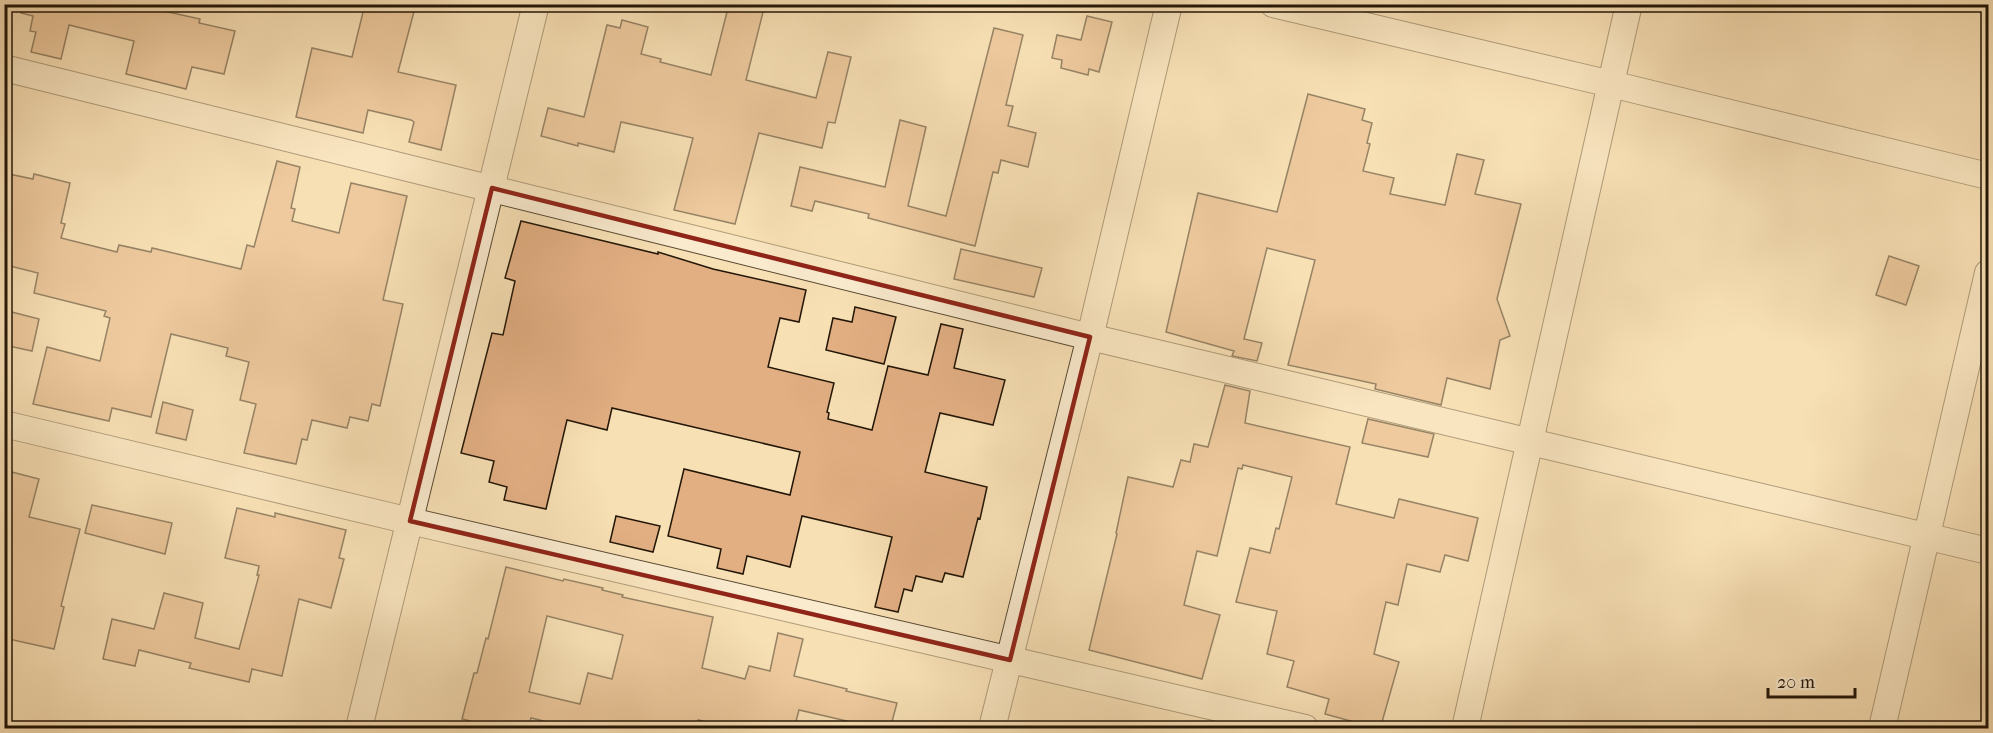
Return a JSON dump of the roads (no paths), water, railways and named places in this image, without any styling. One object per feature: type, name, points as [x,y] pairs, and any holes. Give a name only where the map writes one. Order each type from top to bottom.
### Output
[{"type":"street","points":[[358,729],[536,4]]},
{"type":"street","points":[[992,729],[1090,336],[1169,4]]},
{"type":"street","points":[[1273,4],[1989,176]]},
{"type":"street","points":[[1465,729],[1532,441],[1629,4]]},
{"type":"street","points":[[4,68],[1090,336],[1989,551]]},
{"type":"street","points":[[1882,729],[1989,273]]},
{"type":"street","points":[[4,424],[410,522],[1305,729]]}]
